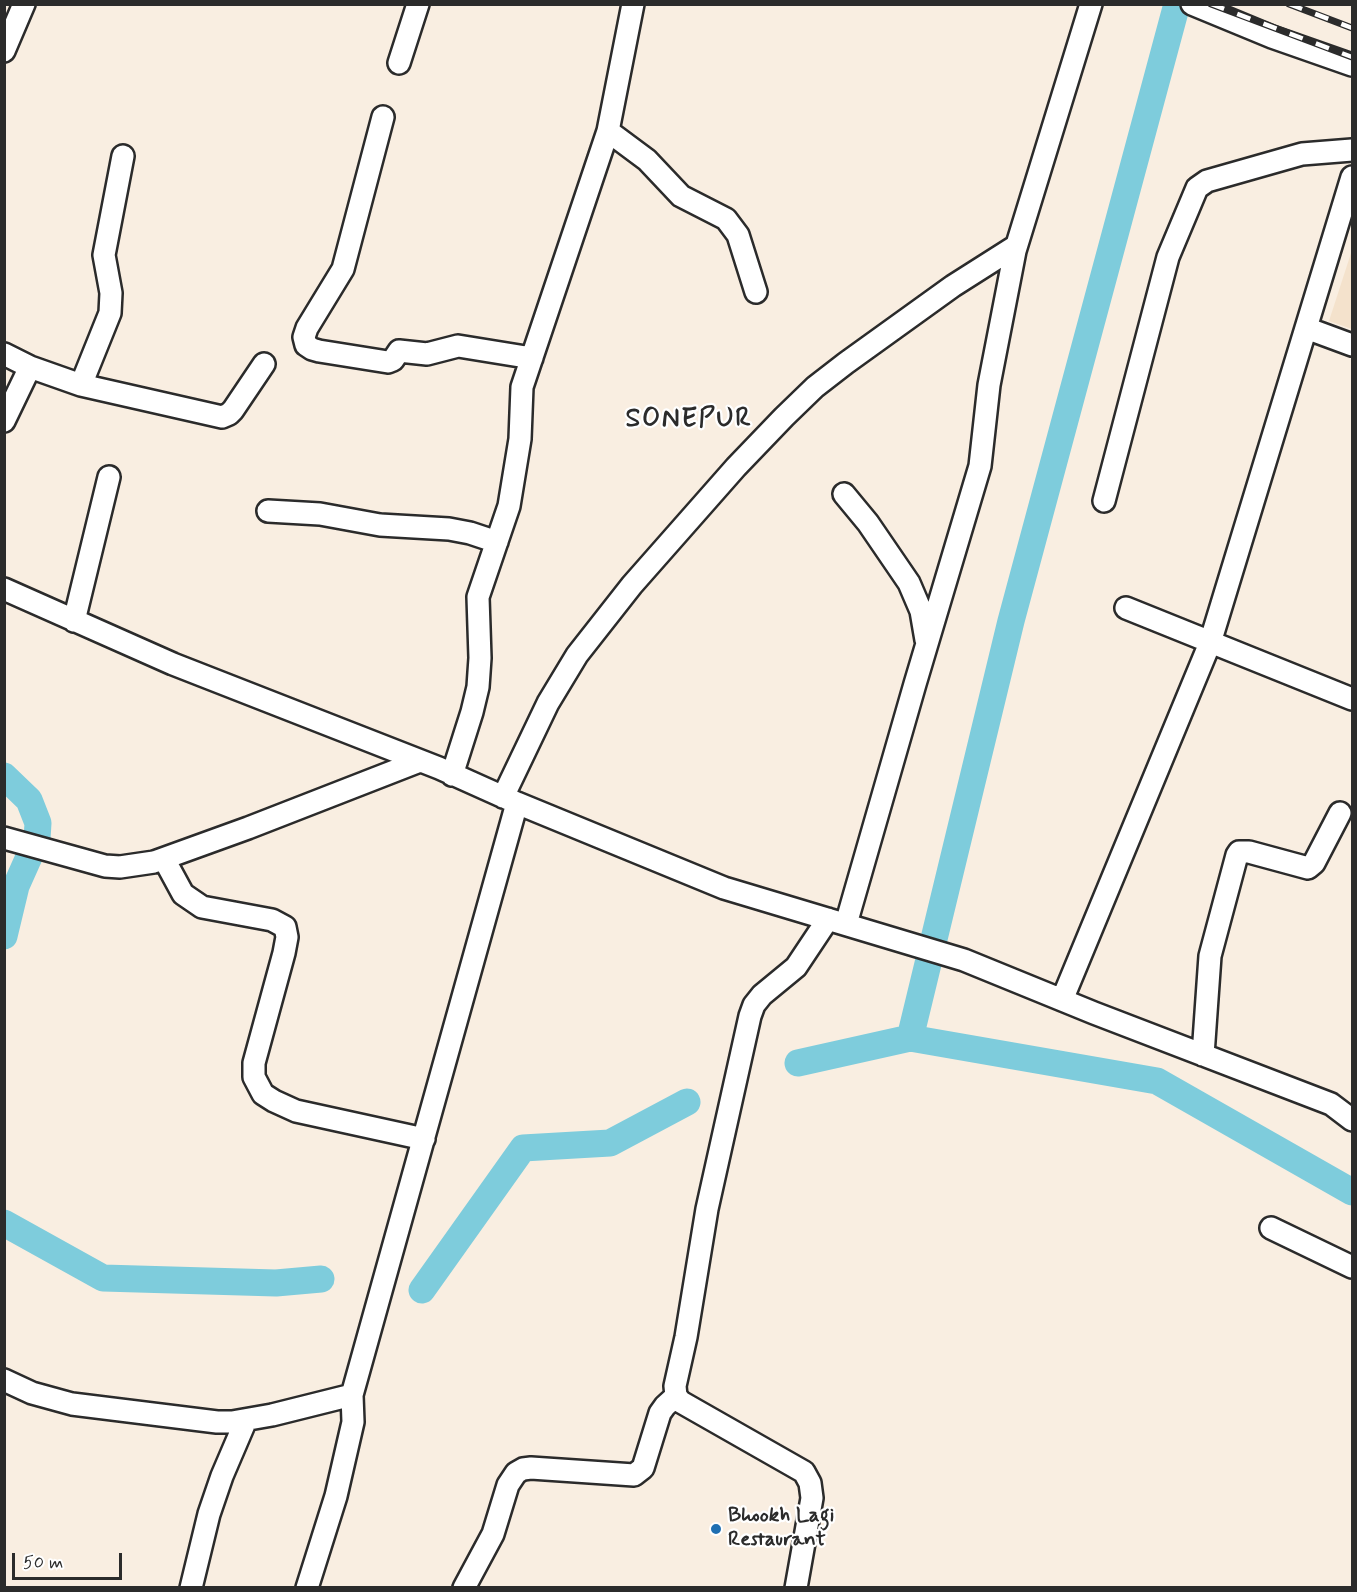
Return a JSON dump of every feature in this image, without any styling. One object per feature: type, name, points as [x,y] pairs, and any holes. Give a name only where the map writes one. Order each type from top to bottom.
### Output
[{"type":"street","points":[[4,51],[24,4]]},
{"type":"street","points":[[399,63],[418,4]]},
{"type":"street","points":[[452,775],[478,687],[480,658],[478,597],[509,506],[516,474],[522,387],[608,131],[633,4]]},
{"type":"street","points":[[796,1587],[812,1498],[810,1483],[804,1472],[681,1402],[676,1396],[675,1386],[686,1337],[707,1209],[753,1005],[796,967],[837,921],[927,646],[980,466],[989,385],[1016,246],[1091,4]]},
{"type":"street","points":[[1192,4],[1272,37],[1353,65]]},
{"type":"street","points":[[383,117],[343,269],[308,328],[304,337],[306,345],[319,351],[388,362],[393,360],[399,351],[427,354],[458,346],[532,358]]},
{"type":"street","points":[[608,131],[647,160],[681,196],[726,219],[738,235],[756,292]]},
{"type":"street","points":[[1104,501],[1168,257],[1197,188],[1207,181],[1302,154],[1353,150]]},
{"type":"street","points":[[81,385],[110,313],[111,293],[104,261],[105,247],[123,156]]},
{"type":"street","points":[[1062,1000],[1210,643],[1353,177]]},
{"type":"street","points":[[307,1587],[336,1496],[353,1422],[352,1395],[424,1139],[510,800],[549,703],[577,655],[632,585],[736,467],[784,417],[839,369],[954,286],[1016,246]]},
{"type":"street","points":[[1306,328],[1353,345]]},
{"type":"street","points":[[4,354],[30,367],[81,385],[222,417],[230,414],[264,364]]},
{"type":"street","points":[[4,421],[30,367]]},
{"type":"street","points":[[74,621],[109,477]]},
{"type":"street","points":[[844,494],[868,523],[909,583],[921,611],[927,646]]},
{"type":"street","points":[[268,511],[320,514],[380,525],[448,529],[497,542]]},
{"type":"street","points":[[4,589],[173,664],[420,760],[510,800],[724,888],[964,960],[1331,1104],[1353,1120]]},
{"type":"street","points":[[1126,608],[1353,699]]},
{"type":"street","points":[[4,838],[105,866],[120,867],[154,862],[248,828],[420,760]]},
{"type":"street","points":[[1203,1055],[1210,956],[1237,855],[1239,852],[1249,852],[1308,868],[1314,863],[1340,813]]},
{"type":"street","points":[[164,859],[183,894],[201,907],[273,920],[285,927],[287,937],[284,953],[254,1063],[255,1077],[263,1094],[296,1111],[424,1139]]},
{"type":"street","points":[[1271,1228],[1353,1267]]},
{"type":"street","points":[[4,1380],[32,1393],[72,1404],[217,1422],[246,1420],[352,1395]]},
{"type":"street","points":[[464,1587],[493,1534],[508,1485],[516,1473],[531,1468],[634,1475],[643,1467],[660,1413],[676,1396]]},
{"type":"street","points":[[191,1587],[209,1514],[222,1476],[246,1420]]},
{"type":"shaded area","points":[[1352,250],[1352,329],[1329,321]]},
{"type":"waterway","points":[[910,1038],[1011,621],[1177,4]]},
{"type":"waterway","points":[[4,776],[29,800],[38,823],[37,839],[16,886],[4,936]]},
{"type":"waterway","points":[[798,1063],[910,1038],[1157,1081],[1352,1192]]},
{"type":"waterway","points":[[422,1290],[523,1148],[610,1143],[687,1102]]},
{"type":"waterway","points":[[4,1223],[103,1278],[276,1283],[321,1279]]},
{"type":"railway","points":[[1211,4],[1352,57]]},
{"type":"railway","points":[[1289,4],[1352,28]]},
{"type":"place","name":"Bhookh Lagi Restaurant","points":[[716,1529]]},
{"type":"district","name":"SONEPUR","points":[[689,420]]}]
